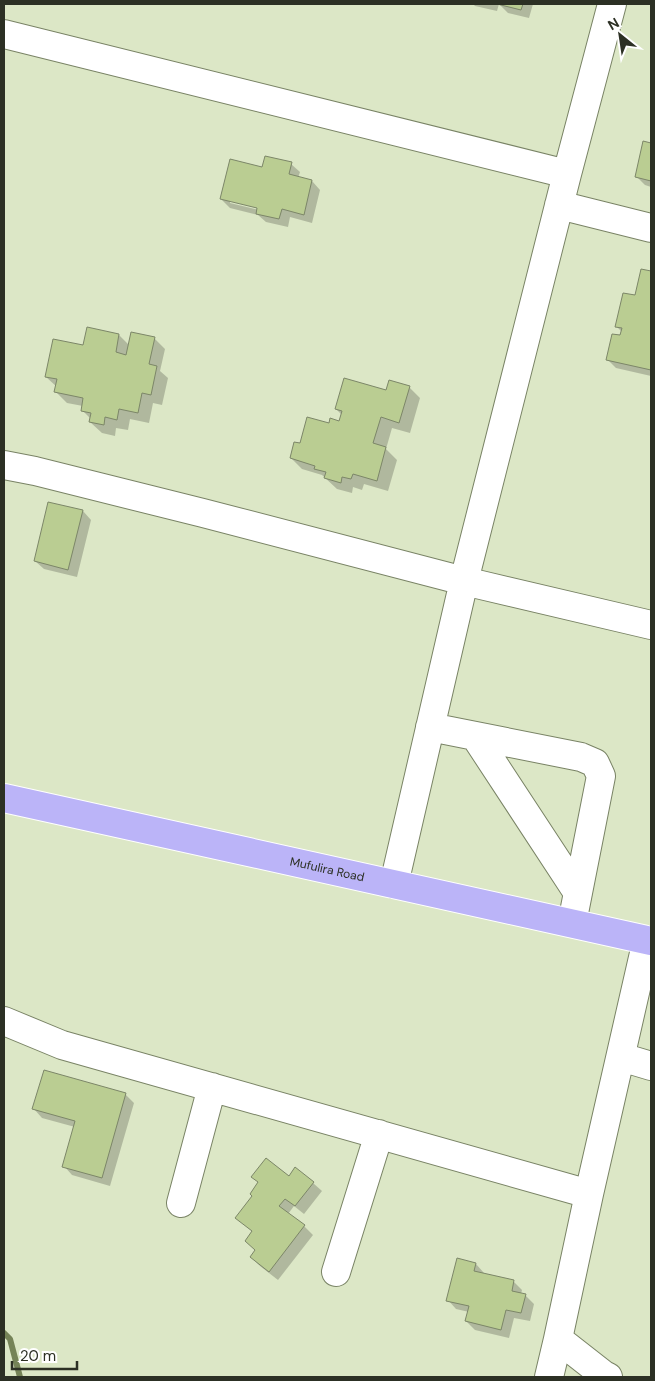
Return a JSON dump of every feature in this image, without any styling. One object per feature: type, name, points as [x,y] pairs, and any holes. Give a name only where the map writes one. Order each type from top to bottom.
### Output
[{"type":"main road","name":"Mufulira Road","points":[[4,798],[649,941]]},
{"type":"street","points":[[394,884],[464,581],[612,4]]},
{"type":"street","points":[[4,34],[567,174]]},
{"type":"street","points":[[560,205],[651,228]]},
{"type":"street","points":[[4,465],[203,513],[464,581],[651,625]]},
{"type":"street","points":[[430,727],[581,757],[595,763],[601,776],[572,923]]},
{"type":"street","points":[[475,736],[578,893]]},
{"type":"street","points":[[549,1377],[620,1058],[649,941]]},
{"type":"street","points":[[4,1021],[62,1044],[589,1194]]},
{"type":"street","points":[[620,1058],[651,1066]]},
{"type":"street","points":[[181,1203],[212,1087]]},
{"type":"street","points":[[336,1272],[378,1134]]},
{"type":"street","points":[[558,1339],[608,1377]]},
{"type":"building","points":[[497,4],[523,4],[521,10]]},
{"type":"building","points":[[643,141],[651,143],[651,181],[635,177]]},
{"type":"building","points":[[265,156],[292,162],[289,174],[312,180],[304,215],[282,209],[279,219],[256,214],[257,208],[220,199],[230,159],[262,167]]},
{"type":"building","points":[[641,269],[651,271],[651,370],[606,360],[612,334],[620,335],[622,328],[615,327],[623,293],[635,295]]},
{"type":"building","points":[[87,327],[119,334],[116,352],[126,355],[131,332],[155,337],[149,364],[157,366],[151,395],[142,393],[138,413],[119,409],[117,420],[105,417],[104,425],[89,422],[91,413],[81,411],[83,398],[54,392],[57,379],[45,377],[53,339],[83,345]]},
{"type":"building","points":[[344,378],[386,390],[389,380],[410,386],[399,423],[381,417],[373,443],[386,447],[377,481],[353,474],[351,479],[342,477],[341,483],[324,478],[326,472],[314,469],[315,466],[290,458],[294,442],[300,443],[307,417],[329,423],[330,418],[339,421],[342,411],[335,409]]},
{"type":"building","points":[[48,502],[83,510],[68,570],[34,561]]},
{"type":"building","points":[[44,1070],[126,1093],[102,1178],[62,1167],[75,1121],[32,1109]]},
{"type":"building","points":[[266,1158],[289,1176],[295,1167],[314,1182],[295,1206],[285,1199],[279,1206],[305,1225],[269,1272],[250,1257],[255,1250],[245,1241],[252,1231],[235,1218],[252,1196],[250,1194],[258,1182],[251,1177]]},
{"type":"building","points":[[457,1258],[476,1263],[474,1271],[514,1280],[512,1291],[526,1294],[521,1313],[506,1310],[501,1330],[465,1321],[469,1306],[446,1301]]},
{"type":"waterway","points":[[4,1333],[10,1339],[20,1377]]}]
